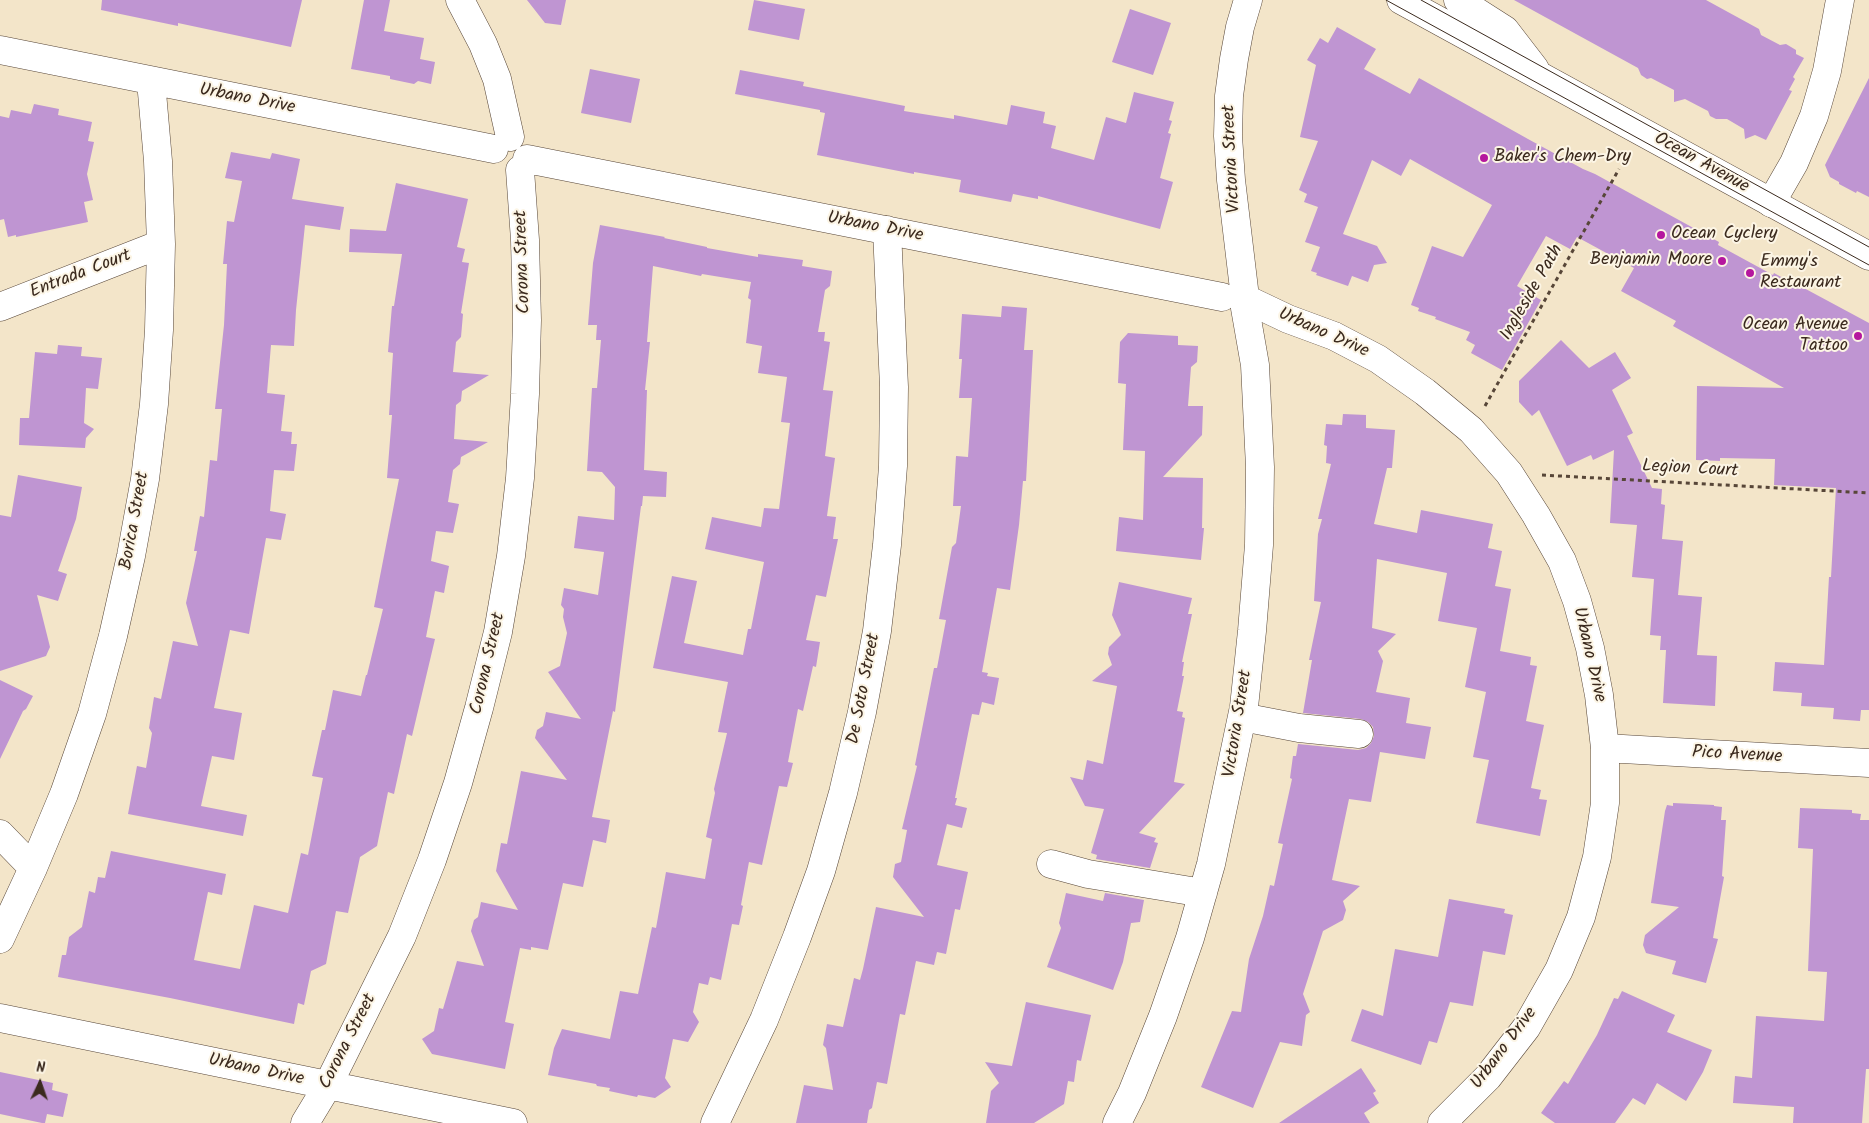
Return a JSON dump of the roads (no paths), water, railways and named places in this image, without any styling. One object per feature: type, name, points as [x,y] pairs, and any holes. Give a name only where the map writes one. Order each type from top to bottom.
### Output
[{"type":"street","points":[[460,0],[483,44],[497,79],[502,160],[523,164]]},
{"type":"street","name":"Victoria Street","points":[[1117,1123],[1132,1093],[1163,1016],[1190,938],[1229,786],[1242,717],[1259,545],[1260,467],[1256,372],[1240,298],[1228,136],[1229,96],[1234,59],[1240,27],[1248,0]]},
{"type":"street","name":"Ocean Avenue","points":[[1458,0],[1505,30],[1541,77]]},
{"type":"street","points":[[1771,203],[1794,163],[1814,116],[1827,71],[1840,0]]},
{"type":"street","name":"Ocean Avenue","points":[[1413,3],[1541,77],[1866,257]]},
{"type":"street","name":"Urbano Drive","points":[[0,50],[151,81],[502,143]]},
{"type":"street","name":"Borica Street","points":[[0,939],[33,868],[64,794],[92,714],[113,636],[131,556],[145,479],[154,404],[159,330],[161,244],[158,162],[151,81]]},
{"type":"street","name":"Urbano Drive","points":[[523,164],[887,230],[1240,298],[1334,336],[1378,359],[1425,392],[1471,430],[1509,473],[1536,515],[1562,561],[1577,602],[1590,648],[1600,695],[1605,748],[1605,803],[1597,857],[1581,917],[1559,970],[1526,1028],[1488,1077],[1442,1123]]},
{"type":"street","name":"Corona Street","points":[[305,1123],[328,1085],[402,936],[432,860],[458,783],[480,708],[498,632],[512,546],[520,478],[525,394],[527,320],[523,164]]},
{"type":"street","name":"De Soto Street","points":[[715,1123],[764,1020],[800,929],[823,862],[843,793],[862,712],[877,631],[887,545],[893,466],[894,387],[887,230]]},
{"type":"street","name":"Entrada Court","points":[[0,307],[161,244]]},
{"type":"street","points":[[1242,717],[1299,728],[1359,734]]},
{"type":"street","name":"Pico Avenue","points":[[1605,748],[1869,764]]},
{"type":"street","points":[[0,834],[33,868]]},
{"type":"street","points":[[1051,864],[1088,874],[1203,893]]},
{"type":"street","name":"Urbano Drive","points":[[0,1018],[513,1123]]},
{"type":"tram line","points":[[1386,0],[1869,265]]},
{"type":"tram line","points":[[1421,0],[1869,247]]},
{"type":"place","name":"Baker's Chem-Dry","points":[[1484,158]]},
{"type":"place","name":"Ocean Cyclery","points":[[1661,235]]},
{"type":"place","name":"Benjamin Moore","points":[[1722,261]]},
{"type":"place","name":"Emmy's Restaurant","points":[[1750,273]]},
{"type":"place","name":"Ocean Avenue Tattoo","points":[[1858,336]]}]
